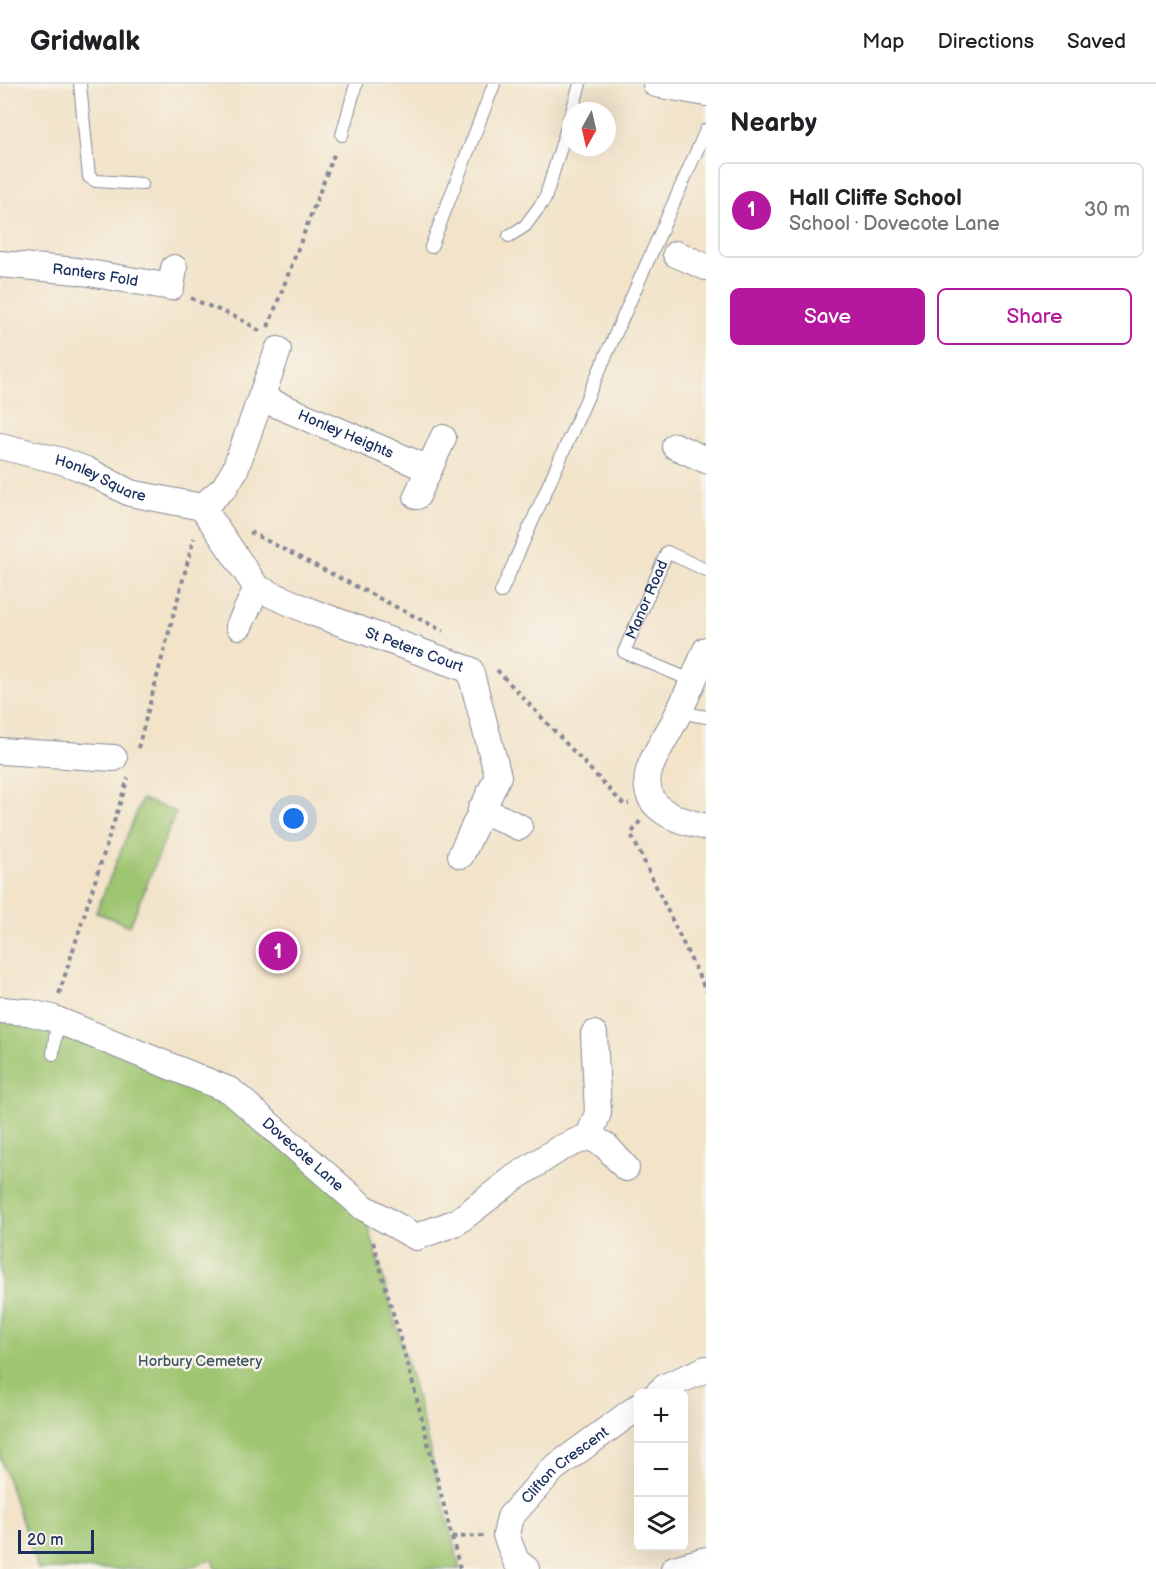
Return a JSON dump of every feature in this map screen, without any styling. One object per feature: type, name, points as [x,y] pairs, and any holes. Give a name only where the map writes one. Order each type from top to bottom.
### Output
[{"type":"street","points":[[656,84],[706,93]]},
{"type":"street","points":[[676,254],[706,267]]},
{"type":"street","name":"Ranters Fold","points":[[0,264],[172,278]]},
{"type":"street","points":[[239,626],[257,588],[202,507],[224,488],[235,470],[278,350]]},
{"type":"street","name":"Honley Heights","points":[[261,398],[429,469]]},
{"type":"street","points":[[417,496],[443,438]]},
{"type":"street","name":"Honley Square","points":[[0,446],[62,460],[130,493],[202,507]]},
{"type":"street","points":[[675,446],[706,460]]},
{"type":"street","name":"St Peters Court","points":[[257,588],[309,611],[470,670],[498,776],[461,855]]},
{"type":"street","points":[[706,650],[648,775],[648,788],[653,800],[664,814],[706,827]]},
{"type":"street","points":[[0,751],[122,760]]},
{"type":"street","points":[[481,809],[519,827]]},
{"type":"street","name":"Dovecote Lane","points":[[0,1010],[27,1012],[52,1018],[231,1091],[363,1207],[416,1237],[458,1222],[514,1178],[559,1149],[589,1136]]},
{"type":"street","points":[[594,1034],[598,1113],[589,1136],[606,1146],[626,1168]]},
{"type":"street","points":[[664,1389],[706,1369]]},
{"type":"street","name":"Clifton Crescent","points":[[526,1569],[516,1560],[506,1535],[510,1517],[554,1469],[634,1411]]},
{"type":"street","points":[[674,1569],[706,1560]]},
{"type":"lane","points":[[80,84],[89,177],[96,181],[142,184]]},
{"type":"lane","points":[[342,135],[356,84]]},
{"type":"lane","points":[[431,247],[494,84]]},
{"type":"lane","points":[[574,102],[580,84]]},
{"type":"lane","points":[[501,592],[706,130]]},
{"type":"lane","points":[[509,236],[525,226],[545,200],[562,142]]},
{"type":"lane","name":"Manor Road","points":[[693,681],[624,652],[667,552],[706,570]]},
{"type":"lane","points":[[679,712],[706,717]]},
{"type":"lane","points":[[52,1018],[56,1029],[53,1054]]},
{"type":"path","points":[[172,278],[208,307],[247,321],[265,335],[342,135]]},
{"type":"path","points":[[52,1018],[122,760],[202,507]]},
{"type":"path","points":[[653,800],[631,834],[706,991]]},
{"type":"path","points":[[363,1207],[413,1384],[460,1569]]},
{"type":"green space","points":[[142,799],[176,812],[130,926],[96,912]]},
{"type":"green space","name":"Horbury Cemetery","points":[[0,1010],[231,1091],[363,1207],[413,1384],[460,1569],[216,1569],[213,1559],[186,1569],[38,1569],[0,1457]]},
{"type":"place","name":"Hall Cliffe School","points":[[278,951]]}]
